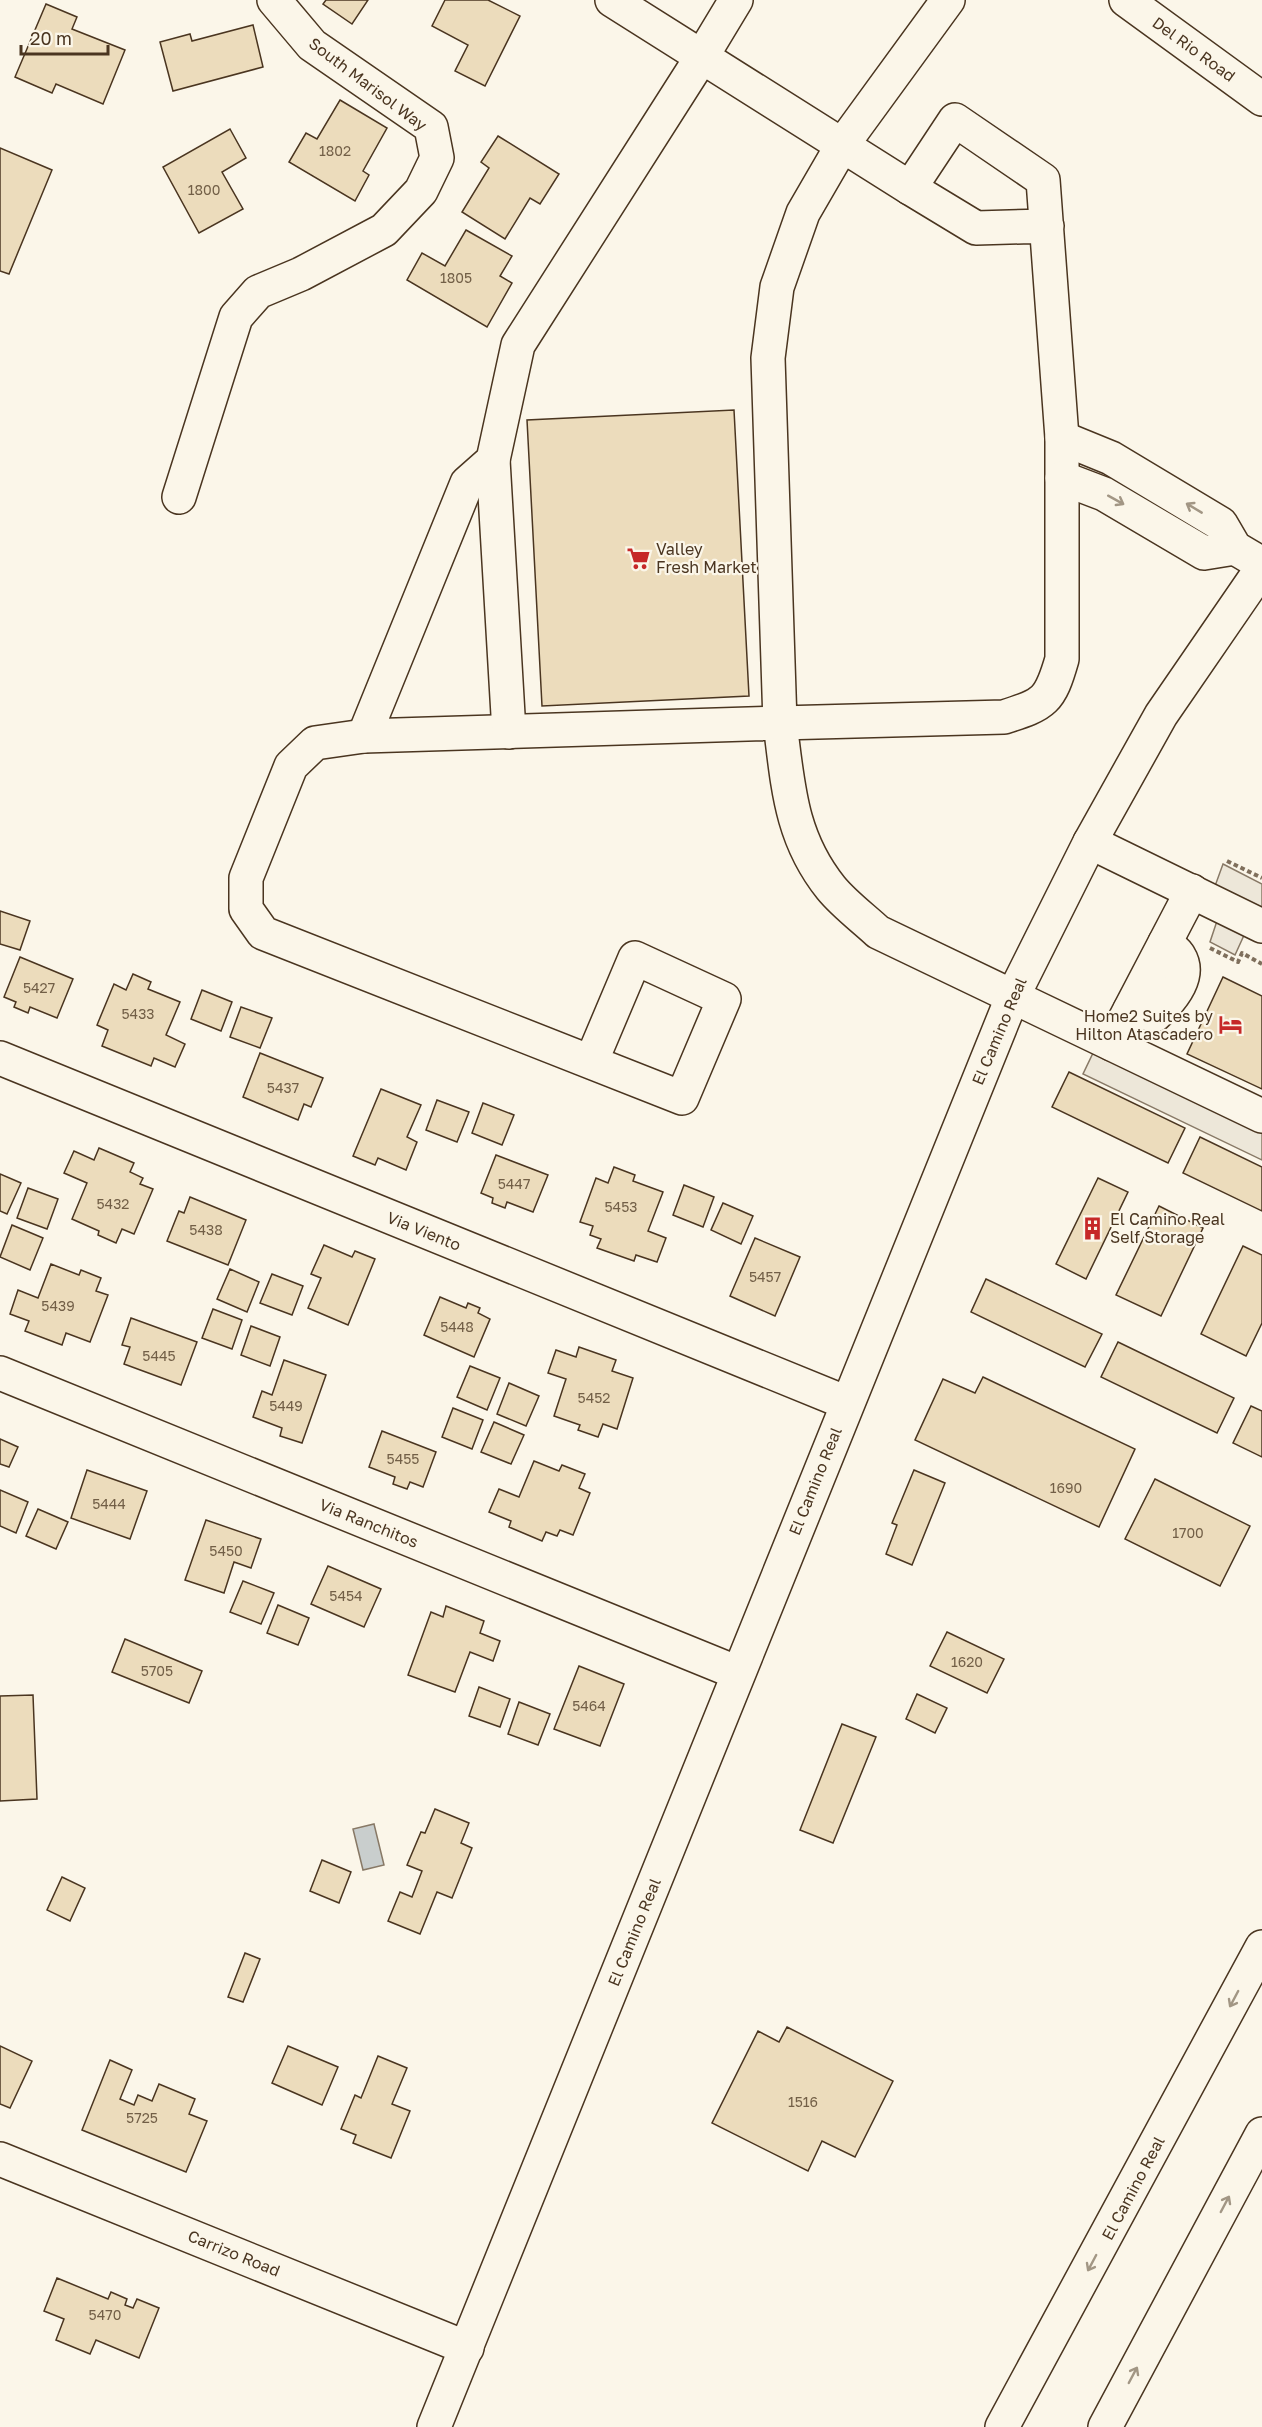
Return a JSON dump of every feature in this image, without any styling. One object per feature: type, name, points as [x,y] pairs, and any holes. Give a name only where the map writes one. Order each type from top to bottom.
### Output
[{"type":"main road","name":"South Marisol Way","points":[[179,496],[236,317],[258,292],[301,274],[384,230],[421,192],[437,158],[431,127],[312,45],[274,0]]},
{"type":"main road","points":[[612,0],[701,58],[976,228],[1047,226]]},
{"type":"main road","points":[[509,732],[493,460],[518,345],[736,0]]},
{"type":"main road","points":[[948,0],[843,144],[803,213],[777,288],[768,358],[780,723],[791,805],[803,845],[832,888],[878,932],[1262,1116]]},
{"type":"main road","name":"Del Rio Road","points":[[1126,0],[1262,99]]},
{"type":"main road","points":[[591,1062],[635,958],[724,999],[682,1098],[263,933],[246,909],[246,878],[291,766],[315,743],[364,736],[1004,717],[1036,707],[1054,687],[1062,659],[1062,438],[1043,180],[955,120],[910,188]]},
{"type":"main road","points":[[1062,438],[1111,458],[1221,524],[1253,560]]},
{"type":"main road","points":[[364,736],[466,483],[493,460]]},
{"type":"main road","points":[[1062,478],[1104,494],[1204,553],[1253,560]]},
{"type":"main road","name":"El Camino Real","points":[[434,2427],[1012,998],[1090,842],[1161,715],[1253,560]]},
{"type":"main road","points":[[1090,842],[1262,926]]},
{"type":"main road","points":[[1112,1044],[1192,891]]},
{"type":"main road","name":"Via Viento","points":[[0,1058],[847,1403]]},
{"type":"main road","name":"Via Ranchitos","points":[[0,1373],[738,1673]]},
{"type":"main road","name":"El Camino Real","points":[[1002,2427],[1262,1947]]},
{"type":"main road","points":[[1105,2427],[1262,2134]]},
{"type":"main road","name":"Carrizo Road","points":[[0,2159],[467,2348]]},
{"type":"path","points":[[1227,861],[1262,878]]},
{"type":"shaded area","points":[[1223,864],[1262,884],[1262,911],[1256,909],[1235,955],[1210,942],[1217,921],[1215,886]]},
{"type":"shaded area","points":[[1094,1051],[1262,1132],[1262,1160],[1083,1074]]},
{"type":"shaded area","points":[[374,1824],[384,1865],[363,1870],[353,1829]]},
{"type":"building","points":[[326,0],[368,0],[352,24],[323,4]]},
{"type":"building","points":[[445,0],[488,0],[520,16],[485,86],[455,71],[468,45],[432,26]]},
{"type":"building","points":[[46,4],[77,17],[72,29],[125,50],[103,104],[56,84],[52,93],[15,77]]},
{"type":"building","points":[[253,25],[263,67],[173,91],[160,42],[190,34],[192,41]]},
{"type":"building","points":[[340,100],[387,128],[363,171],[369,175],[355,201],[289,162],[306,133],[317,139]]},
{"type":"building","points":[[230,129],[246,158],[222,172],[243,209],[199,233],[163,167]]},
{"type":"building","points":[[498,136],[559,174],[540,204],[530,198],[505,239],[462,212],[489,168],[481,162]]},
{"type":"building","points":[[0,148],[52,170],[9,274],[0,271]]},
{"type":"building","points":[[466,230],[512,256],[500,276],[512,283],[487,327],[407,280],[422,253],[445,266]]},
{"type":"building","name":"Valley Fresh Market","points":[[734,410],[749,696],[542,706],[527,420]]},
{"type":"building","points":[[0,911],[30,921],[20,950],[0,944]]},
{"type":"building","points":[[20,957],[73,979],[57,1018],[30,1007],[28,1013],[14,1007],[16,1002],[4,997]]},
{"type":"building","points":[[133,974],[151,982],[148,989],[180,1002],[166,1035],[185,1044],[175,1067],[154,1058],[151,1066],[102,1046],[108,1030],[97,1025],[114,984],[126,990]]},
{"type":"building","name":"Home2 Suites by Hilton Atascadero","points":[[1223,977],[1262,996],[1262,1089],[1187,1054]]},
{"type":"building","points":[[202,990],[232,1002],[221,1031],[191,1019]]},
{"type":"building","points":[[241,1007],[272,1018],[260,1048],[230,1037]]},
{"type":"building","points":[[260,1053],[323,1078],[311,1107],[304,1104],[298,1120],[243,1097]]},
{"type":"building","points":[[1069,1072],[1185,1128],[1168,1163],[1052,1107]]},
{"type":"building","points":[[381,1089],[421,1105],[407,1137],[417,1142],[406,1170],[378,1158],[375,1165],[353,1156]]},
{"type":"building","points":[[437,1100],[469,1112],[457,1142],[426,1130]]},
{"type":"building","points":[[483,1103],[514,1115],[502,1145],[472,1133]]},
{"type":"building","points":[[1200,1137],[1262,1167],[1262,1211],[1183,1173]]},
{"type":"building","points":[[99,1148],[134,1163],[130,1172],[143,1178],[140,1184],[153,1189],[134,1234],[122,1229],[116,1243],[98,1235],[99,1231],[72,1219],[87,1183],[64,1173],[74,1151],[94,1160]]},
{"type":"building","points":[[496,1155],[548,1175],[533,1212],[507,1202],[505,1208],[492,1203],[493,1198],[481,1193]]},
{"type":"building","points":[[614,1167],[635,1175],[633,1181],[663,1192],[648,1231],[666,1238],[657,1262],[636,1255],[634,1261],[597,1248],[601,1239],[590,1235],[593,1226],[580,1222],[596,1178],[608,1183]]},
{"type":"building","points":[[0,1174],[21,1183],[7,1214],[0,1211]]},
{"type":"building","name":"El Camino Real Self Storage","points":[[1098,1178],[1128,1192],[1086,1279],[1056,1264]]},
{"type":"building","points":[[684,1185],[714,1197],[703,1227],[673,1215]]},
{"type":"building","points":[[28,1188],[58,1199],[47,1229],[17,1218]]},
{"type":"building","points":[[190,1197],[246,1220],[228,1265],[167,1241],[179,1211],[184,1213]]},
{"type":"building","points":[[723,1203],[753,1216],[741,1244],[711,1230]]},
{"type":"building","points":[[1159,1206],[1203,1228],[1161,1316],[1116,1295]]},
{"type":"building","points":[[12,1225],[43,1238],[30,1270],[0,1257]]},
{"type":"building","points":[[755,1238],[800,1257],[775,1316],[730,1296]]},
{"type":"building","points":[[324,1245],[352,1257],[355,1251],[375,1259],[348,1325],[308,1308],[321,1278],[311,1274]]},
{"type":"building","points":[[1243,1246],[1262,1255],[1262,1323],[1246,1356],[1201,1334]]},
{"type":"building","points":[[51,1264],[79,1275],[81,1270],[101,1278],[96,1291],[108,1295],[90,1342],[66,1333],[62,1345],[25,1331],[29,1321],[10,1314],[18,1290],[38,1298]]},
{"type":"building","points":[[230,1269],[259,1282],[247,1312],[217,1299]]},
{"type":"building","points":[[272,1274],[303,1286],[292,1315],[260,1303]]},
{"type":"building","points":[[986,1279],[1102,1334],[1085,1367],[971,1312]]},
{"type":"building","points":[[440,1297],[466,1308],[468,1303],[480,1308],[478,1313],[490,1319],[474,1357],[424,1335]]},
{"type":"building","points":[[213,1309],[242,1320],[232,1349],[202,1338]]},
{"type":"building","points":[[131,1318],[197,1342],[181,1385],[124,1364],[130,1347],[122,1345]]},
{"type":"building","points":[[251,1326],[280,1337],[270,1366],[241,1355]]},
{"type":"building","points":[[1118,1342],[1234,1398],[1217,1433],[1101,1377]]},
{"type":"building","points":[[579,1347],[616,1360],[612,1371],[633,1378],[617,1429],[603,1424],[598,1437],[578,1430],[580,1425],[554,1416],[566,1379],[548,1373],[556,1350],[576,1357]]},
{"type":"building","points":[[284,1360],[326,1375],[302,1443],[280,1436],[282,1428],[253,1417],[262,1391],[272,1395]]},
{"type":"building","points":[[470,1366],[500,1378],[487,1410],[457,1397]]},
{"type":"building","points":[[983,1377],[1135,1449],[1099,1527],[915,1440],[943,1379],[975,1393]]},
{"type":"building","points":[[509,1383],[539,1396],[526,1426],[497,1414]]},
{"type":"building","points":[[1251,1406],[1262,1411],[1262,1457],[1233,1443]]},
{"type":"building","points":[[453,1408],[483,1420],[472,1449],[442,1437]]},
{"type":"building","points":[[494,1422],[524,1435],[511,1464],[481,1452]]},
{"type":"building","points":[[382,1431],[436,1452],[423,1487],[410,1482],[407,1489],[393,1484],[395,1477],[369,1467]]},
{"type":"building","points":[[0,1439],[18,1447],[9,1467],[0,1464]]},
{"type":"building","points":[[534,1461],[559,1471],[562,1465],[585,1474],[579,1488],[590,1493],[573,1535],[560,1530],[557,1536],[546,1532],[542,1541],[509,1527],[511,1521],[489,1512],[499,1489],[519,1497]]},
{"type":"building","points":[[87,1470],[147,1491],[130,1539],[71,1518]]},
{"type":"building","points":[[914,1470],[945,1483],[912,1565],[886,1554],[897,1525],[892,1523]]},
{"type":"building","points":[[1155,1479],[1250,1526],[1220,1586],[1125,1539]]},
{"type":"building","points":[[0,1490],[28,1502],[16,1533],[0,1526]]},
{"type":"building","points":[[38,1509],[68,1522],[56,1549],[26,1536]]},
{"type":"building","points":[[206,1520],[261,1539],[251,1568],[234,1562],[224,1593],[185,1580]]},
{"type":"building","points":[[328,1566],[381,1589],[364,1627],[311,1604]]},
{"type":"building","points":[[243,1581],[274,1593],[261,1624],[230,1612]]},
{"type":"building","points":[[278,1605],[309,1618],[298,1645],[267,1633]]},
{"type":"building","points":[[446,1606],[484,1621],[480,1633],[500,1641],[493,1661],[470,1652],[455,1692],[408,1675],[431,1612],[443,1617]]},
{"type":"building","points":[[947,1632],[1004,1659],[987,1693],[930,1666]]},
{"type":"building","points":[[125,1639],[202,1671],[189,1703],[112,1672]]},
{"type":"building","points":[[579,1666],[624,1684],[600,1746],[554,1729]]},
{"type":"building","points":[[479,1687],[510,1699],[500,1727],[469,1716]]},
{"type":"building","points":[[917,1694],[947,1708],[935,1733],[906,1719]]},
{"type":"building","points":[[33,1695],[37,1799],[0,1801],[0,1696]]},
{"type":"building","points":[[519,1702],[550,1714],[538,1745],[508,1734]]},
{"type":"building","points":[[842,1724],[876,1737],[833,1843],[800,1830]]},
{"type":"building","points":[[435,1809],[469,1823],[461,1843],[472,1848],[452,1898],[437,1892],[420,1934],[388,1921],[400,1892],[412,1897],[422,1871],[407,1865],[421,1832],[425,1833]]},
{"type":"building","points":[[322,1860],[351,1872],[339,1903],[310,1891]]},
{"type":"building","points":[[62,1877],[85,1888],[70,1921],[47,1910]]},
{"type":"building","points":[[245,1953],[260,1959],[243,2002],[228,1997]]},
{"type":"building","points":[[787,2027],[893,2081],[855,2157],[822,2141],[808,2171],[712,2123],[758,2031],[779,2042]]},
{"type":"building","points":[[0,2046],[32,2061],[10,2108],[0,2104]]},
{"type":"building","points":[[288,2046],[338,2067],[322,2105],[272,2083]]},
{"type":"building","points":[[378,2056],[407,2068],[392,2104],[410,2111],[391,2158],[353,2143],[356,2135],[341,2129],[355,2095],[361,2098]]},
{"type":"building","points":[[110,2060],[132,2070],[120,2099],[134,2105],[138,2095],[152,2101],[159,2084],[195,2099],[189,2114],[207,2121],[186,2172],[82,2130]]},
{"type":"building","points":[[57,2278],[108,2299],[111,2292],[127,2299],[125,2305],[133,2308],[137,2299],[159,2308],[139,2358],[96,2340],[90,2354],[56,2340],[64,2319],[44,2311]]},
{"type":"place","name":"Valley Fresh Market","points":[[638,558]]},
{"type":"place","name":"Home2 Suites by Hilton Atascadero","points":[[1231,1025]]},
{"type":"place","name":"El Camino Real Self Storage","points":[[1092,1228]]}]
